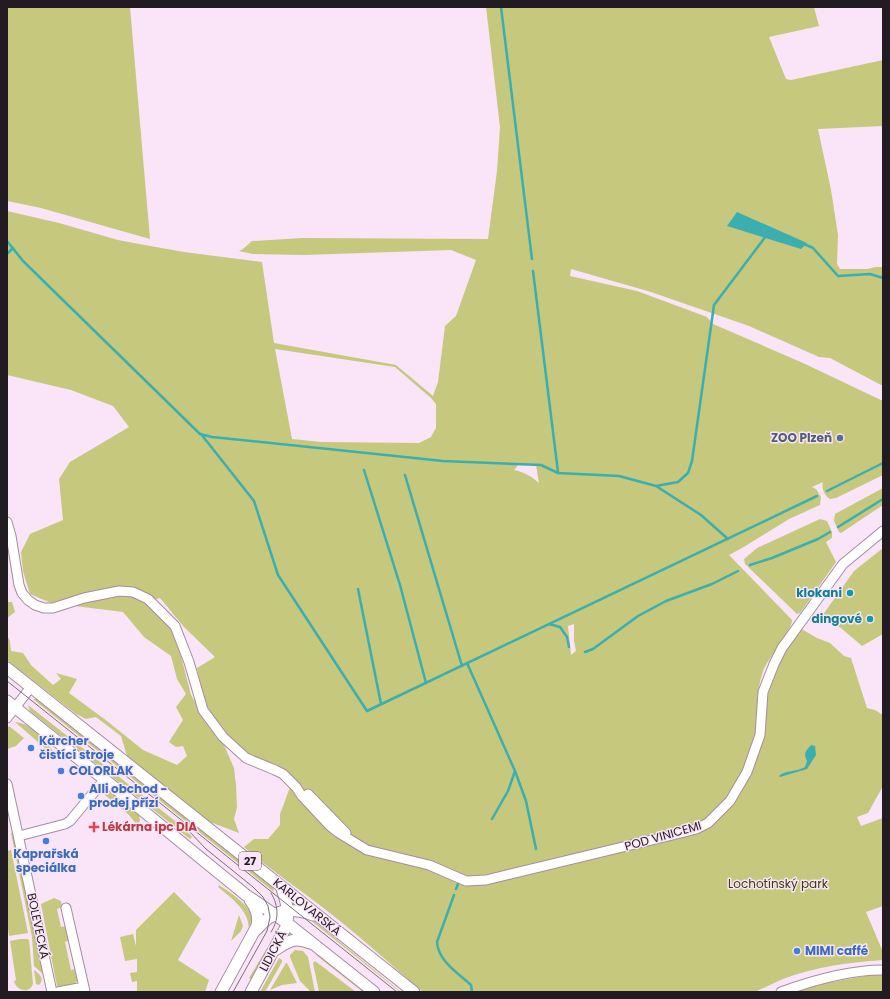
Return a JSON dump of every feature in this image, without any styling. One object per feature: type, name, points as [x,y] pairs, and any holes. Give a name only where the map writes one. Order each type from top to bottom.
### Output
[{"type":"main road","name":"KARLOVARSKÁ","points":[[7,668],[414,992]]},
{"type":"main road","name":"KARLOVARSKÁ","points":[[11,705],[105,779],[246,895],[288,923],[374,992]]},
{"type":"main road","name":"LIDICKÁ","points":[[251,992],[283,936],[288,923],[288,910],[281,886]]},
{"type":"main road","name":"KARLOVARSKÁ","points":[[246,895],[256,909],[258,917],[257,926],[251,937]]},
{"type":"main road","points":[[221,992],[251,937],[265,921],[270,912],[288,910],[300,911],[320,917]]},
{"type":"main road","points":[[274,951],[292,940],[297,939],[317,946]]},
{"type":"street","name":"POD VINICEMI","points":[[7,522],[11,536],[19,585],[28,600],[35,606],[53,608],[84,598],[119,591],[133,592],[148,598],[175,626],[189,662],[203,710],[224,737],[246,758],[283,774],[330,826],[367,850],[429,865],[466,881],[494,878],[685,832],[696,829],[708,823],[730,802],[747,772],[760,735],[763,692],[782,648],[843,564],[883,531]]},
{"type":"street","points":[[7,718],[11,705],[31,687]]},
{"type":"street","points":[[19,836],[65,824],[70,821],[105,779]]},
{"type":"street","name":"BOLEVECKÁ","points":[[7,784],[9,800],[19,836],[52,992]]},
{"type":"street","points":[[58,992],[85,990],[66,908]]},
{"type":"street","points":[[781,992],[805,984],[867,970],[883,970]]},
{"type":"green space","points":[[7,7],[130,7],[150,239],[41,208],[7,201]]},
{"type":"green space","name":"Lochotínský park","points":[[486,7],[814,7],[819,26],[769,37],[786,79],[791,80],[883,60],[883,126],[818,129],[831,190],[838,235],[837,264],[840,269],[867,269],[883,267],[883,386],[830,358],[819,357],[749,326],[651,292],[571,269],[570,276],[637,291],[707,317],[713,324],[803,363],[883,401],[883,475],[836,498],[830,499],[827,496],[823,489],[823,482],[812,487],[816,489],[821,497],[820,505],[789,519],[729,555],[792,620],[788,632],[763,671],[757,698],[758,729],[746,767],[760,735],[763,692],[798,627],[817,638],[830,643],[844,656],[851,658],[867,708],[875,710],[883,715],[883,786],[868,813],[857,817],[861,826],[883,818],[883,906],[866,912],[883,952],[883,960],[858,962],[807,971],[783,979],[755,992],[423,992],[344,924],[244,847],[254,839],[268,839],[280,825],[280,814],[292,782],[248,755],[228,736],[205,705],[197,668],[215,657],[184,627],[160,598],[146,602],[169,623],[181,656],[191,695],[207,723],[224,745],[234,768],[237,807],[234,819],[239,833],[210,822],[127,756],[121,736],[96,717],[86,719],[76,714],[7,660],[7,636],[10,641],[11,651],[23,653],[31,665],[53,685],[61,679],[56,673],[77,679],[69,693],[143,750],[177,765],[187,756],[183,746],[176,747],[169,742],[183,720],[176,707],[186,694],[177,679],[171,656],[144,637],[123,612],[51,603],[30,594],[23,571],[21,552],[30,534],[63,520],[59,479],[70,462],[129,427],[113,406],[71,390],[7,375],[7,211],[59,223],[118,240],[184,252],[262,262],[274,343],[396,365],[433,396],[438,382],[445,326],[456,316],[476,260],[451,250],[303,255],[253,254],[239,251],[252,241],[302,238],[488,239],[497,171],[500,127]],"holes":[[[275,349],[395,367],[436,404],[436,428],[431,437],[419,443],[321,442],[292,439]],[[519,464],[536,465],[539,483],[533,478],[514,470]],[[574,624],[574,641],[576,651],[571,655],[568,626]]]},
{"type":"green space","points":[[883,488],[883,505],[841,533],[839,532],[834,521],[835,514]]},
{"type":"green space","points":[[820,519],[827,521],[832,532],[832,538],[826,542],[836,562],[800,613],[797,614],[745,564],[744,559],[757,548]]},
{"type":"green space","points":[[883,548],[883,634],[862,646],[841,628],[822,616],[854,571]]},
{"type":"green space","points":[[7,602],[12,602],[15,612],[7,618]]},
{"type":"green space","points":[[33,699],[38,699],[272,885],[274,892]]},
{"type":"green space","points":[[28,705],[184,828],[192,837],[190,839],[30,711]]},
{"type":"green space","points":[[15,722],[21,723],[32,729],[55,753],[46,749]]},
{"type":"green space","points":[[9,726],[24,738],[16,746],[7,749],[7,729]]},
{"type":"green space","points":[[106,789],[139,815],[140,821],[137,825],[128,814],[99,790]]},
{"type":"green space","points":[[11,833],[13,833],[43,974],[34,966],[32,937]]},
{"type":"green space","points":[[11,850],[28,933],[9,936],[7,921],[7,851]]},
{"type":"green space","points":[[219,885],[237,898],[248,910],[252,922],[249,929],[243,910],[234,900],[218,887]]},
{"type":"green space","points":[[174,892],[201,919],[178,960],[209,980],[205,992],[137,992],[137,981],[132,982],[130,973],[137,972],[137,959],[125,961],[120,937],[133,934],[136,946],[136,930]]},
{"type":"green space","points":[[54,898],[61,901],[62,907],[57,909],[61,927],[67,926],[70,940],[65,942],[71,970],[76,969],[78,980],[74,984],[66,987],[57,986],[41,904]]},
{"type":"green space","points":[[239,915],[243,926],[241,931],[231,941]]},
{"type":"green space","points":[[309,919],[313,920],[401,992],[400,992]]},
{"type":"green space","points":[[20,939],[29,940],[33,984],[26,990],[17,987],[14,981],[16,980],[10,941]]},
{"type":"green space","points":[[266,950],[267,951],[251,979],[249,978]]},
{"type":"green space","points":[[295,950],[303,951],[308,957],[315,992],[311,992],[300,981],[290,957]]},
{"type":"green space","points":[[316,952],[367,992],[363,992],[316,955]]},
{"type":"green space","points":[[279,958],[282,962],[265,992],[260,992]]},
{"type":"green space","points":[[315,961],[356,992],[319,992],[313,963]]},
{"type":"green space","points":[[286,963],[297,983],[282,985],[270,990]]},
{"type":"green space","points":[[34,970],[42,979],[39,985],[36,984]]},
{"type":"green space","points":[[871,975],[883,975],[883,991],[795,992],[815,985]]},
{"type":"shaded area","points":[[737,212],[807,243],[801,249],[727,226]]},
{"type":"shaded area","points":[[811,745],[815,746],[816,755],[807,769],[780,777],[779,776],[805,767],[807,761],[805,756],[806,752]]},
{"type":"waterway","points":[[501,7],[532,259]]},
{"type":"waterway","points":[[7,241],[23,261],[200,434],[212,437],[443,461],[541,465],[558,473],[619,476],[656,486],[678,482],[688,473],[692,461],[714,305],[766,236]]},
{"type":"waterway","points":[[804,244],[813,248],[838,276],[870,274],[883,278]]},
{"type":"waterway","points":[[7,254],[13,248]]},
{"type":"waterway","points":[[533,271],[558,472]]},
{"type":"waterway","points":[[201,434],[254,501],[278,575],[367,711],[817,496]]},
{"type":"waterway","points":[[827,491],[883,463]]},
{"type":"waterway","points":[[364,470],[400,585],[426,683]]},
{"type":"waterway","points":[[405,475],[462,666]]},
{"type":"waterway","points":[[656,486],[701,515],[728,539]]},
{"type":"waterway","points":[[838,527],[883,499]]},
{"type":"waterway","points":[[750,565],[772,558],[818,539],[830,532]]},
{"type":"waterway","points":[[585,652],[593,649],[638,616],[666,601],[712,584],[738,571]]},
{"type":"waterway","points":[[358,589],[381,704]]},
{"type":"waterway","points":[[549,624],[560,627],[567,637],[569,647]]},
{"type":"waterway","points":[[467,663],[515,771],[526,801],[536,849]]},
{"type":"waterway","points":[[492,819],[508,791],[515,771]]},
{"type":"waterway","points":[[456,889],[458,884]]},
{"type":"waterway","points":[[454,895],[437,942],[438,949],[445,961],[471,985],[472,992]]},
{"type":"tram line","points":[[7,681],[397,992]]},
{"type":"tram line","points":[[186,828],[206,849],[253,887],[263,897],[268,906],[270,917],[267,931],[233,992]]},
{"type":"tram line","points":[[271,893],[276,903],[277,918],[271,932]]},
{"type":"place","name":"ZOO Plzeň","points":[[840,438]]},
{"type":"place","name":"klokani","points":[[850,593]]},
{"type":"place","name":"dingové","points":[[870,619]]},
{"type":"place","name":"Kärcher čistící stroje","points":[[31,748]]},
{"type":"place","name":"COLORLAK","points":[[61,771]]},
{"type":"place","name":"Alli obchod - prodej přízí","points":[[81,796]]},
{"type":"place","name":"Lékárna ipc DIA","points":[[94,827]]},
{"type":"place","name":"Kaprařská speciálka","points":[[46,841]]},
{"type":"place","name":"MIMI caffé","points":[[797,951]]}]
